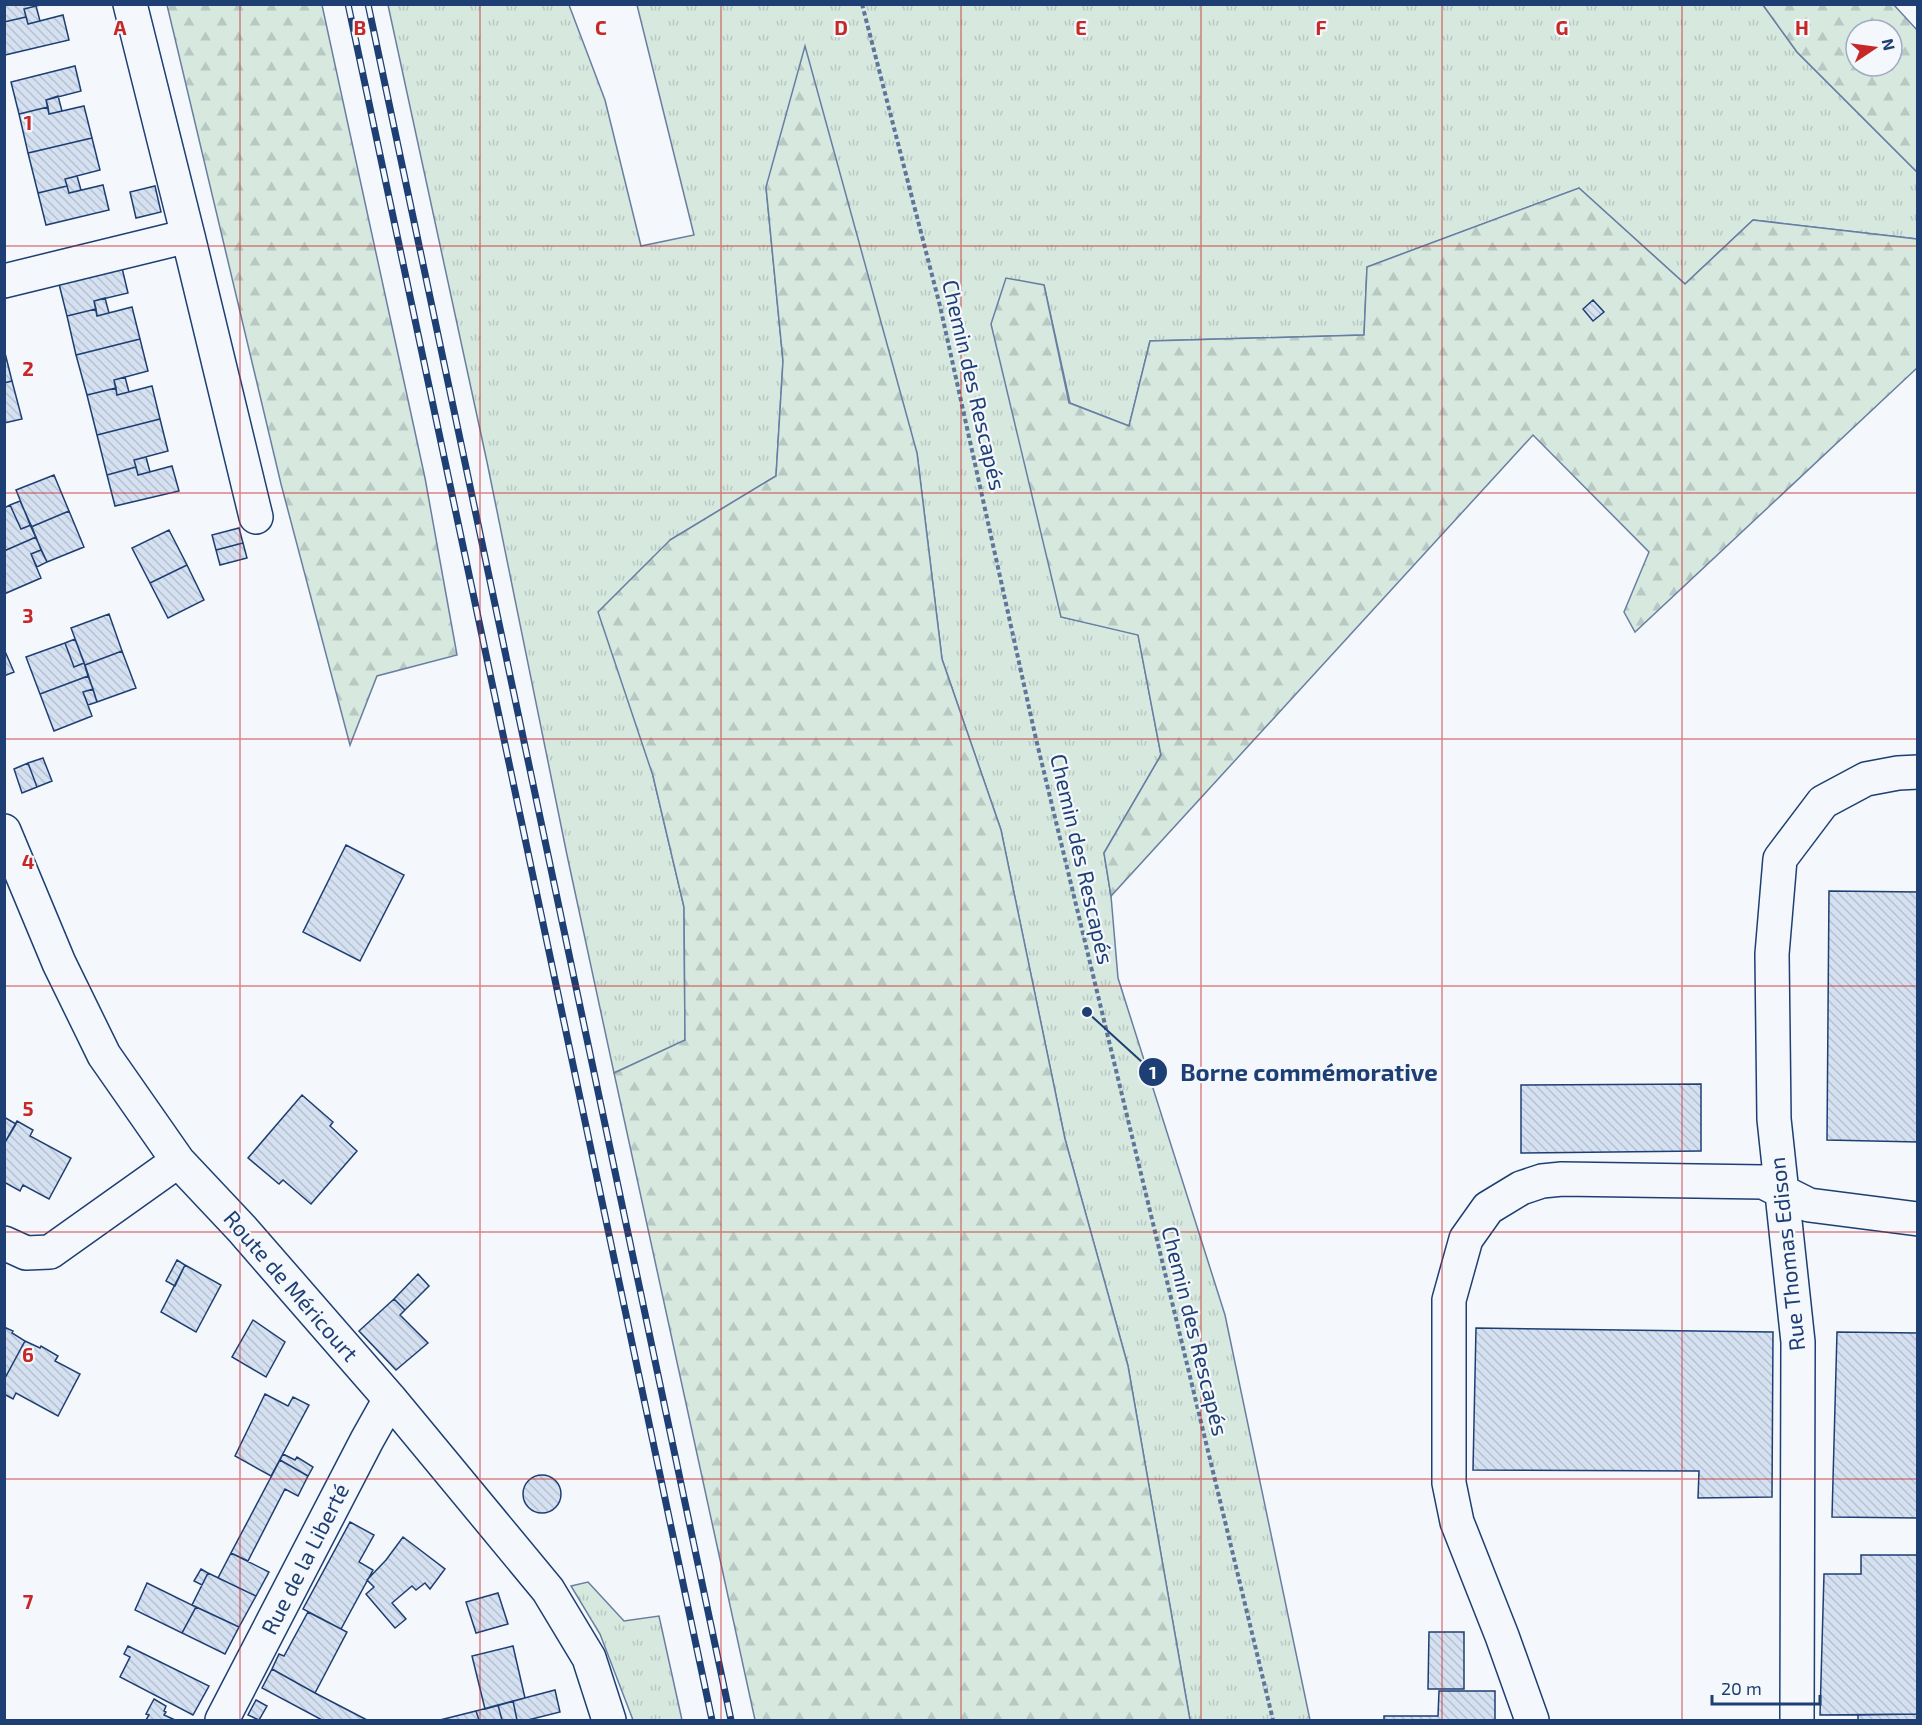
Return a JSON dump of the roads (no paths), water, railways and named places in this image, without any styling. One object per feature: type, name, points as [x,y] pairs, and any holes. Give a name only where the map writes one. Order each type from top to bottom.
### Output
[{"type":"street","points":[[130,4],[256,517]]},
{"type":"street","points":[[4,281],[188,236]]},
{"type":"street","name":"Rue Thomas Edison","points":[[1797,1720],[1798,1342],[1774,1119],[1772,954],[1780,859],[1823,802],[1866,779],[1898,772],[1917,772]]},
{"type":"street","name":"Route de Méricourt","points":[[4,831],[59,963],[104,1055],[178,1161],[242,1228],[390,1399],[548,1590],[589,1658],[609,1720]]},
{"type":"street","points":[[4,1243],[26,1253],[50,1252],[178,1161]]},
{"type":"street","points":[[1532,1720],[1457,1522],[1449,1483],[1449,1300],[1466,1239],[1488,1208],[1521,1188],[1542,1181],[1562,1179],[1763,1182],[1809,1205],[1917,1219]]},
{"type":"street","name":"Rue de la Liberté","points":[[222,1720],[390,1399]]},
{"type":"railway","points":[[348,4],[712,1720]]},
{"type":"railway","points":[[368,4],[731,1720]]},
{"type":"place","name":"Borne commémorative","points":[[1087,1012]]}]
